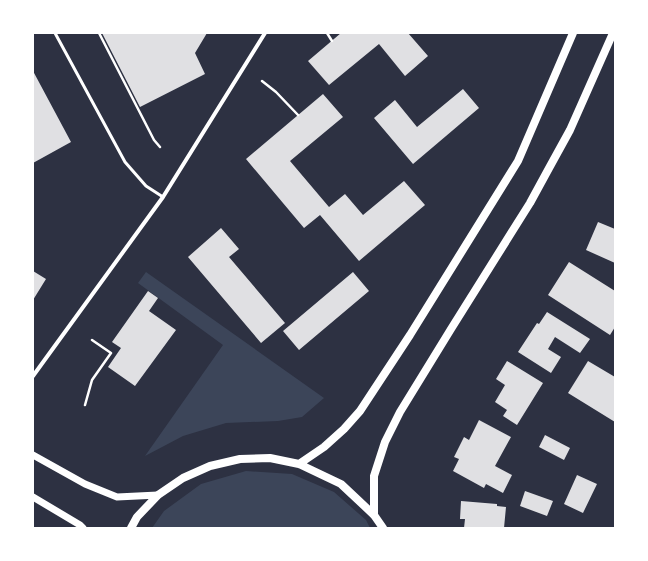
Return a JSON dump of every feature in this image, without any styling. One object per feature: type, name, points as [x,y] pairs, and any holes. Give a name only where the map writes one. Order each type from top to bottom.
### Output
[{"type":"main road","points":[[299,464],[344,429],[360,410],[410,335],[518,161],[573,33]]},
{"type":"main road","points":[[374,515],[374,476],[385,442],[400,412],[530,203],[570,130],[613,33]]},
{"type":"main road","points":[[131,528],[137,517],[158,495],[183,478],[210,466],[240,459],[270,458],[299,464],[341,484],[374,515],[383,528]]},
{"type":"street","points":[[33,376],[163,197],[265,33]]},
{"type":"street","points":[[33,455],[85,484],[117,497],[158,495]]},
{"type":"street","points":[[33,497],[83,528]]},
{"type":"lane","points":[[55,33],[125,162],[146,186],[163,197]]},
{"type":"path","points":[[99,33],[154,140],[160,147]]},
{"type":"path","points":[[327,33],[332,41]]},
{"type":"path","points":[[262,81],[276,92],[298,115]]},
{"type":"path","points":[[85,405],[92,380],[111,353],[92,340]]},
{"type":"shaded area","points":[[146,272],[324,398],[302,417],[278,421],[226,423],[183,436],[145,456],[223,345],[138,283]]},
{"type":"shaded area","points":[[246,471],[292,474],[334,492],[366,520],[370,528],[152,528],[164,511],[201,484]]},
{"type":"building","points":[[102,33],[207,33],[195,53],[205,74],[140,107]]},
{"type":"building","points":[[341,33],[408,33],[428,56],[405,76],[379,44],[329,85],[308,61]]},
{"type":"building","points":[[33,71],[71,142],[33,163]]},
{"type":"building","points":[[463,89],[479,108],[413,164],[374,118],[395,100],[417,127]]},
{"type":"building","points":[[323,94],[343,117],[290,161],[329,207],[345,194],[363,215],[404,181],[425,205],[359,261],[320,215],[304,228],[246,159]]},
{"type":"building","points":[[598,222],[615,229],[615,263],[586,250]]},
{"type":"building","points":[[221,228],[239,249],[229,257],[285,323],[261,343],[188,257]]},
{"type":"building","points":[[569,262],[615,291],[615,327],[610,335],[548,295]]},
{"type":"building","points":[[33,271],[46,279],[33,300]]},
{"type":"building","points":[[353,272],[369,291],[299,350],[283,331]]},
{"type":"building","points":[[148,291],[158,298],[149,311],[176,330],[135,386],[108,367],[121,348],[112,342]]},
{"type":"building","points":[[547,312],[590,339],[580,353],[555,337],[548,349],[561,357],[551,373],[518,352],[537,323],[539,324]]},
{"type":"building","points":[[507,361],[543,383],[517,425],[503,416],[507,410],[495,402],[505,385],[496,379]]},
{"type":"building","points":[[588,361],[615,377],[615,422],[568,393]]},
{"type":"building","points":[[479,420],[511,437],[495,466],[512,475],[503,493],[486,484],[484,488],[453,471],[459,459],[454,457],[464,437],[469,440]]},
{"type":"building","points":[[545,435],[570,448],[564,460],[539,447]]},
{"type":"building","points":[[577,475],[597,484],[583,513],[564,504]]},
{"type":"building","points":[[525,491],[553,501],[547,516],[520,506]]},
{"type":"building","points":[[461,501],[497,504],[497,506],[506,507],[504,528],[464,528],[465,519],[460,519]]}]
